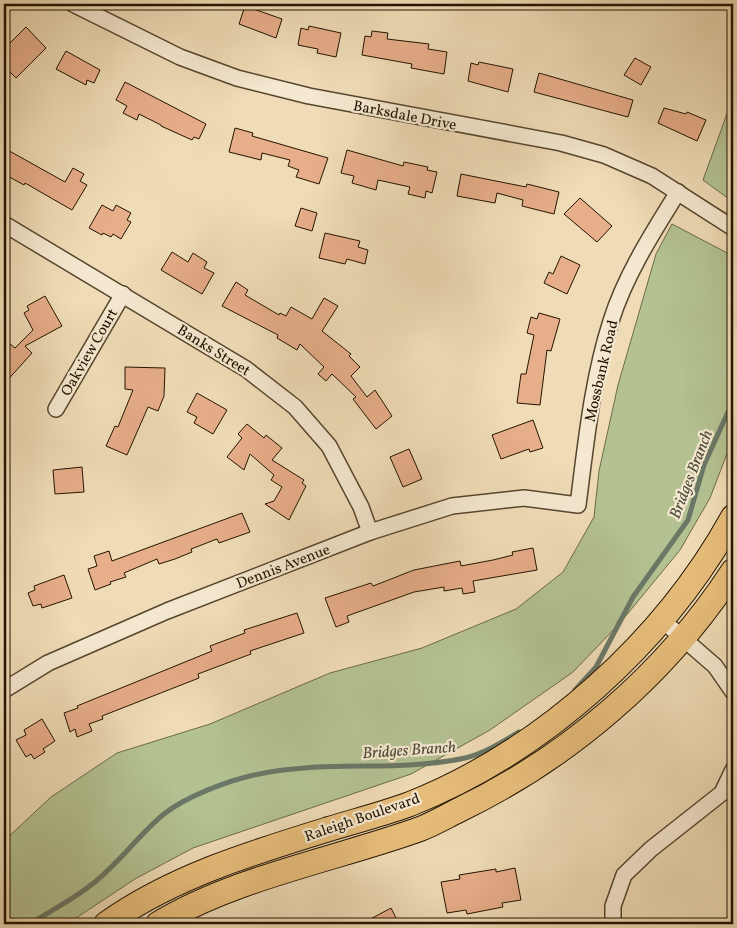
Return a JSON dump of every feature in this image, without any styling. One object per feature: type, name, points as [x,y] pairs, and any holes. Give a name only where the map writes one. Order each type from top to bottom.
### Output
[{"type":"main road","name":"Raleigh Boulevard","points":[[106,924],[147,898],[199,874],[286,842],[410,803],[482,769],[565,713],[637,648],[694,581],[733,517]]},
{"type":"main road","name":"Raleigh Boulevard","points":[[158,924],[226,892],[422,828],[496,793],[582,734],[657,667],[716,598],[733,571]]},
{"type":"street","name":"Barksdale Drive","points":[[73,4],[180,57],[237,78],[318,98],[561,143],[604,155],[652,176],[733,228]]},
{"type":"street","name":"Mossbank Road","points":[[578,505],[592,396],[612,319],[634,270],[678,192]]},
{"type":"street","name":"Banks Street","points":[[4,224],[246,369],[295,408],[329,446],[361,506],[370,532]]},
{"type":"street","name":"Oakview Court","points":[[56,409],[123,294]]},
{"type":"street","name":"Dennis Avenue","points":[[4,690],[48,662],[167,611],[370,532],[452,506],[524,498],[578,505]]},
{"type":"street","points":[[662,620],[715,666],[733,692]]},
{"type":"street","points":[[613,924],[613,906],[624,875],[651,849],[722,793],[733,770]]},
{"type":"green space","points":[[733,97],[733,202],[703,180]]},
{"type":"green space","points":[[672,224],[733,256],[733,438],[710,498],[680,550],[620,623],[573,672],[490,730],[411,774],[193,848],[135,879],[67,924],[4,924],[4,841],[51,797],[117,753],[210,724],[330,673],[422,648],[516,609],[563,572],[594,517],[599,471],[618,385],[656,254]]},
{"type":"building","points":[[245,6],[282,19],[276,38],[239,24]]},
{"type":"building","points":[[309,26],[341,33],[336,57],[317,53],[318,49],[298,45],[301,28],[308,30]]},
{"type":"building","points":[[26,27],[46,48],[16,78],[4,66],[4,49]]},
{"type":"building","points":[[372,31],[388,33],[387,39],[429,44],[428,49],[447,52],[444,74],[411,68],[412,64],[362,55],[365,36],[371,37]]},
{"type":"building","points":[[66,51],[100,70],[94,83],[87,80],[86,85],[56,69]]},
{"type":"building","points":[[635,58],[651,67],[641,85],[624,75]]},
{"type":"building","points":[[479,62],[513,69],[508,92],[468,81],[471,63],[478,65]]},
{"type":"building","points":[[539,73],[633,100],[628,117],[534,92]]},
{"type":"building","points":[[125,82],[206,124],[199,139],[194,137],[192,140],[139,114],[137,120],[123,113],[127,106],[116,100]]},
{"type":"building","points":[[664,108],[686,114],[687,112],[706,120],[697,141],[658,123]]},
{"type":"building","points":[[235,128],[253,133],[252,136],[328,158],[319,184],[296,177],[299,170],[288,166],[290,160],[262,153],[261,160],[229,152]]},
{"type":"building","points":[[4,148],[65,182],[73,168],[84,174],[80,181],[87,185],[72,210],[25,183],[24,185],[4,174]]},
{"type":"building","points":[[347,150],[403,166],[404,162],[428,167],[427,170],[437,172],[432,193],[426,191],[425,198],[408,194],[410,187],[378,180],[376,190],[352,183],[354,176],[341,173]]},
{"type":"building","points":[[461,174],[526,187],[527,184],[559,192],[554,214],[522,206],[523,200],[497,193],[495,203],[457,196]]},
{"type":"building","points":[[580,198],[612,226],[597,242],[564,214]]},
{"type":"building","points":[[102,205],[113,211],[116,205],[131,213],[127,220],[131,222],[121,239],[113,234],[111,237],[103,233],[102,235],[89,228]]},
{"type":"building","points":[[301,208],[317,213],[312,231],[295,226]]},
{"type":"building","points":[[325,233],[360,241],[358,247],[368,250],[365,264],[347,259],[345,264],[319,258]]},
{"type":"building","points":[[172,252],[188,262],[193,253],[207,262],[204,268],[214,273],[202,294],[161,270]]},
{"type":"building","points":[[561,256],[580,265],[567,294],[544,283],[549,272],[553,274]]},
{"type":"building","points":[[236,282],[248,290],[245,295],[279,315],[280,313],[286,316],[291,307],[312,319],[324,298],[338,306],[322,331],[351,354],[349,356],[360,367],[351,376],[367,397],[375,390],[392,416],[376,429],[353,399],[356,397],[332,374],[326,381],[318,374],[324,367],[300,344],[297,350],[277,338],[278,335],[222,306]]},
{"type":"building","points":[[45,296],[62,326],[25,346],[32,353],[4,384],[4,351],[10,344],[15,348],[33,330],[24,313],[29,310],[27,306]]},
{"type":"building","points":[[539,313],[560,319],[551,351],[547,350],[540,405],[517,403],[521,374],[526,374],[534,335],[527,333],[531,317],[537,319]]},
{"type":"building","points":[[125,367],[165,368],[164,396],[158,411],[148,407],[127,455],[106,446],[115,426],[118,427],[133,390],[125,389]]},
{"type":"building","points":[[197,393],[227,410],[213,434],[194,423],[197,417],[187,412]]},
{"type":"building","points":[[533,420],[543,448],[530,452],[529,449],[501,459],[492,435]]},
{"type":"building","points":[[247,424],[264,438],[266,435],[282,448],[272,460],[304,480],[302,483],[306,486],[289,520],[265,504],[274,501],[282,487],[271,480],[274,475],[250,454],[244,470],[227,457],[242,438],[238,434]]},
{"type":"building","points":[[409,449],[422,479],[403,487],[390,457]]},
{"type":"building","points":[[82,467],[84,492],[55,494],[53,470]]},
{"type":"building","points":[[242,513],[250,532],[219,543],[217,539],[191,549],[192,552],[159,564],[157,559],[124,573],[126,577],[110,582],[111,584],[95,590],[88,569],[97,566],[94,556],[109,551],[112,561]]},
{"type":"building","points":[[533,548],[537,570],[473,581],[475,592],[463,594],[462,588],[444,591],[444,587],[414,592],[347,616],[349,622],[336,627],[325,598],[371,583],[373,586],[414,570],[460,561],[461,566],[513,555],[512,552]]},
{"type":"building","points":[[64,575],[72,598],[42,608],[41,604],[33,606],[28,593],[35,590],[34,586]]},
{"type":"building","points":[[297,613],[304,633],[250,651],[251,654],[198,674],[199,678],[102,716],[103,719],[89,724],[92,731],[77,737],[75,729],[70,732],[64,713],[78,708],[77,706],[212,651],[210,646],[245,633],[244,630]]},
{"type":"building","points":[[42,719],[55,741],[43,749],[45,752],[34,759],[31,754],[26,757],[16,740],[26,735],[24,730]]},
{"type":"building","points":[[515,868],[521,900],[502,903],[503,907],[467,914],[466,910],[447,913],[441,882],[460,879],[459,875],[496,869],[496,872]]},
{"type":"building","points":[[391,908],[399,924],[361,924]]},
{"type":"waterway","name":"Bridges Branch","points":[[575,690],[596,667],[633,597],[688,520],[704,465],[733,401]]},
{"type":"waterway","name":"Bridges Branch","points":[[30,924],[76,896],[101,877],[164,814],[183,802],[219,785],[280,770],[413,765],[465,758],[486,750],[519,732]]}]
